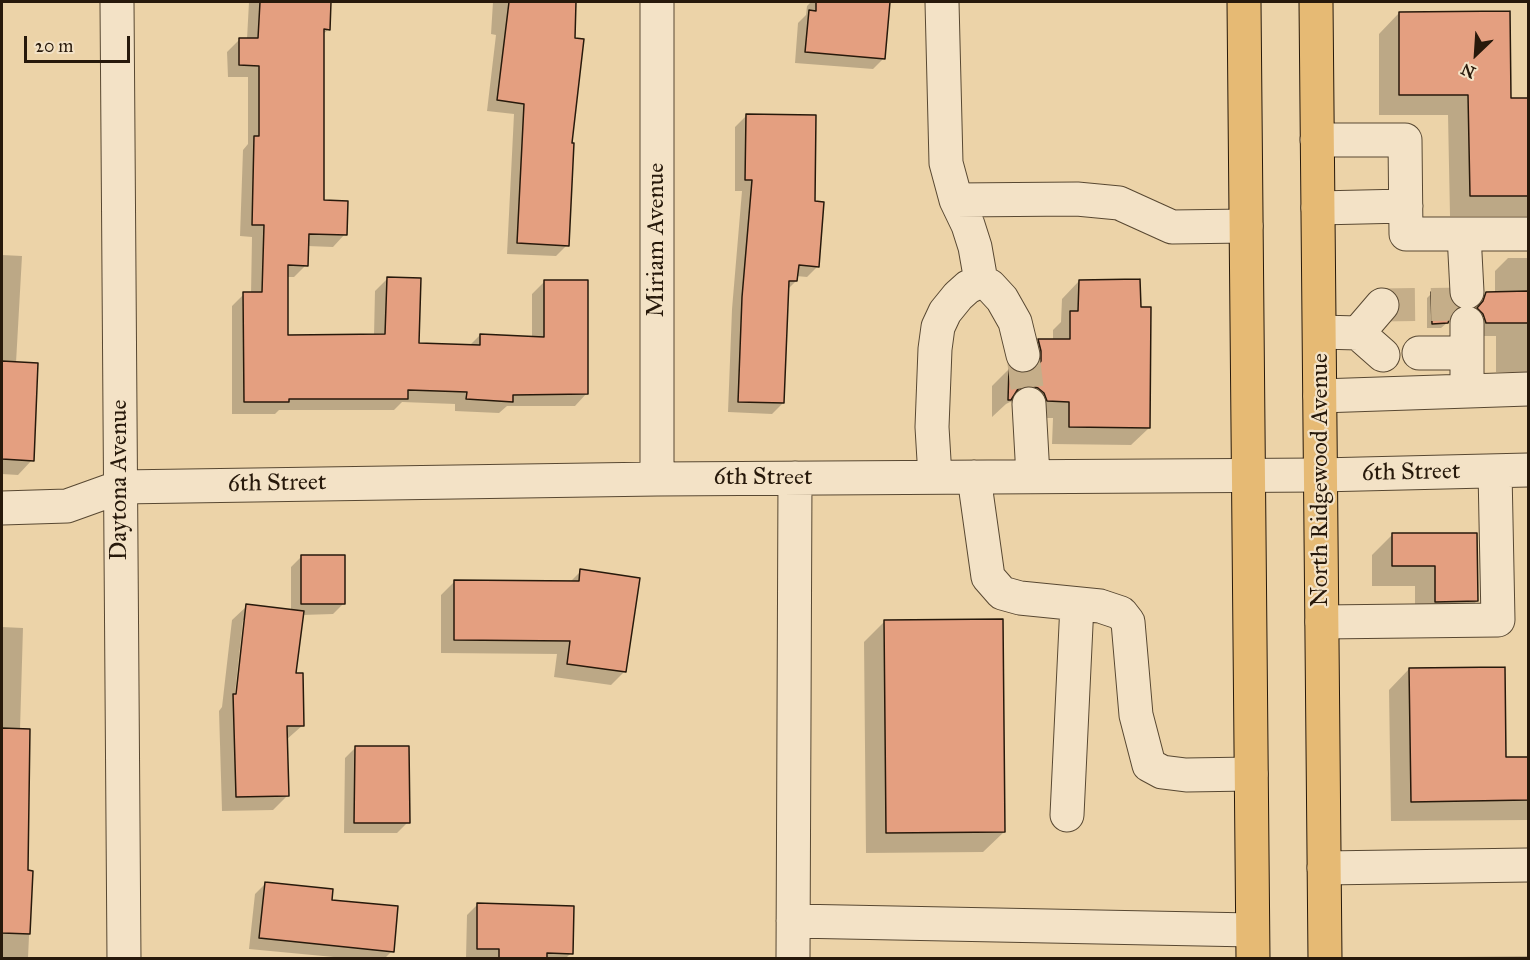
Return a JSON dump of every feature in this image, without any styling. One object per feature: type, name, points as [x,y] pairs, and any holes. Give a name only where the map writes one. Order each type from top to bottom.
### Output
[{"type":"main road","points":[[1244,2],[1252,944]]},
{"type":"main road","name":"North Ridgewood Avenue","points":[[1316,2],[1325,958]]},
{"type":"street","name":"Daytona Avenue","points":[[117,2],[124,958]]},
{"type":"street","name":"Miriam Avenue","points":[[657,2],[657,479]]},
{"type":"street","points":[[942,2],[946,163],[956,200],[972,236],[981,281]]},
{"type":"street","points":[[1317,140],[1405,140],[1406,234],[1528,234]]},
{"type":"street","points":[[956,200],[1088,200],[1119,203],[1172,226],[1246,226]]},
{"type":"street","points":[[1318,208],[1406,206]]},
{"type":"street","points":[[1464,234],[1467,391]]},
{"type":"street","points":[[981,281],[990,286],[1002,299],[1015,322],[1023,355]]},
{"type":"street","points":[[935,477],[932,427],[938,327],[945,312],[958,296],[968,287],[981,281]]},
{"type":"street","points":[[1358,333],[1382,305]]},
{"type":"street","points":[[1419,353],[1467,323]]},
{"type":"street","points":[[1320,332],[1358,333],[1383,355]]},
{"type":"street","points":[[1320,396],[1528,389]]},
{"type":"street","points":[[1029,404],[1033,476]]},
{"type":"street","name":"6th Street","points":[[2,508],[67,506],[120,487],[657,479],[1320,475],[1528,470]]},
{"type":"street","points":[[1322,622],[1498,620],[1495,471]]},
{"type":"street","points":[[974,477],[988,577],[1002,593],[1020,598],[1100,606],[1121,613],[1128,622],[1136,715],[1149,765],[1162,772],[1186,775],[1251,774]]},
{"type":"street","points":[[793,958],[795,478]]},
{"type":"street","points":[[1068,815],[1077,604]]},
{"type":"street","points":[[1324,868],[1528,865]]},
{"type":"street","points":[[793,921],[1252,944]]},
{"type":"building","points":[[260,2],[331,2],[330,30],[324,29],[324,200],[348,201],[347,235],[309,234],[308,266],[288,265],[288,335],[385,334],[387,277],[421,278],[419,343],[480,345],[480,334],[544,337],[544,280],[588,280],[588,394],[513,395],[513,402],[466,399],[467,392],[408,390],[408,399],[289,399],[289,402],[244,402],[243,292],[262,292],[264,225],[252,225],[254,136],[259,136],[259,66],[239,65],[239,38],[258,38]]},
{"type":"building","points":[[509,2],[576,2],[575,38],[584,39],[572,143],[574,143],[569,246],[517,243],[524,104],[497,100]]},
{"type":"building","points":[[816,2],[890,2],[885,59],[805,52],[809,10],[816,11]]},
{"type":"building","points":[[1510,11],[1511,98],[1528,98],[1528,196],[1470,196],[1468,95],[1399,95],[1399,12]]},
{"type":"building","points":[[746,114],[816,115],[815,201],[824,202],[819,267],[799,265],[797,281],[789,281],[784,403],[738,402],[742,297],[752,180],[745,180]]},
{"type":"building","points":[[1140,279],[1141,307],[1151,307],[1150,428],[1069,427],[1069,402],[1047,401],[1044,393],[1029,385],[1018,389],[1011,400],[1008,400],[1009,367],[1017,373],[1028,373],[1035,369],[1041,361],[1038,339],[1070,339],[1070,311],[1078,311],[1079,280]]},
{"type":"building","points":[[1528,291],[1528,323],[1486,323],[1483,314],[1477,308],[1486,292]]},
{"type":"building","points":[[1431,292],[1448,292],[1451,302],[1457,307],[1448,323],[1432,324]]},
{"type":"building","points":[[2,361],[38,363],[34,461],[2,459]]},
{"type":"building","points":[[1392,533],[1477,533],[1478,601],[1435,602],[1435,566],[1392,566]]},
{"type":"building","points":[[301,555],[345,555],[345,604],[301,604]]},
{"type":"building","points":[[580,569],[640,578],[626,672],[567,664],[570,641],[454,640],[454,580],[579,581]]},
{"type":"building","points":[[246,604],[304,611],[296,673],[303,673],[304,726],[287,726],[289,796],[236,797],[233,694],[236,694]]},
{"type":"building","points":[[1003,619],[1005,832],[886,833],[884,620]]},
{"type":"building","points":[[1505,667],[1506,757],[1528,757],[1528,800],[1411,802],[1409,668]]},
{"type":"building","points":[[2,728],[30,729],[28,870],[33,871],[30,934],[2,933]]},
{"type":"building","points":[[355,746],[409,746],[410,823],[354,823]]},
{"type":"building","points":[[265,882],[333,889],[332,900],[398,906],[394,952],[259,938]]},
{"type":"building","points":[[477,903],[574,906],[573,954],[547,953],[547,958],[499,958],[499,949],[477,949]]},
{"type":"tunnel","points":[[1382,305],[1467,304],[1467,323]]},
{"type":"tunnel","points":[[1023,355],[1029,404]]}]
